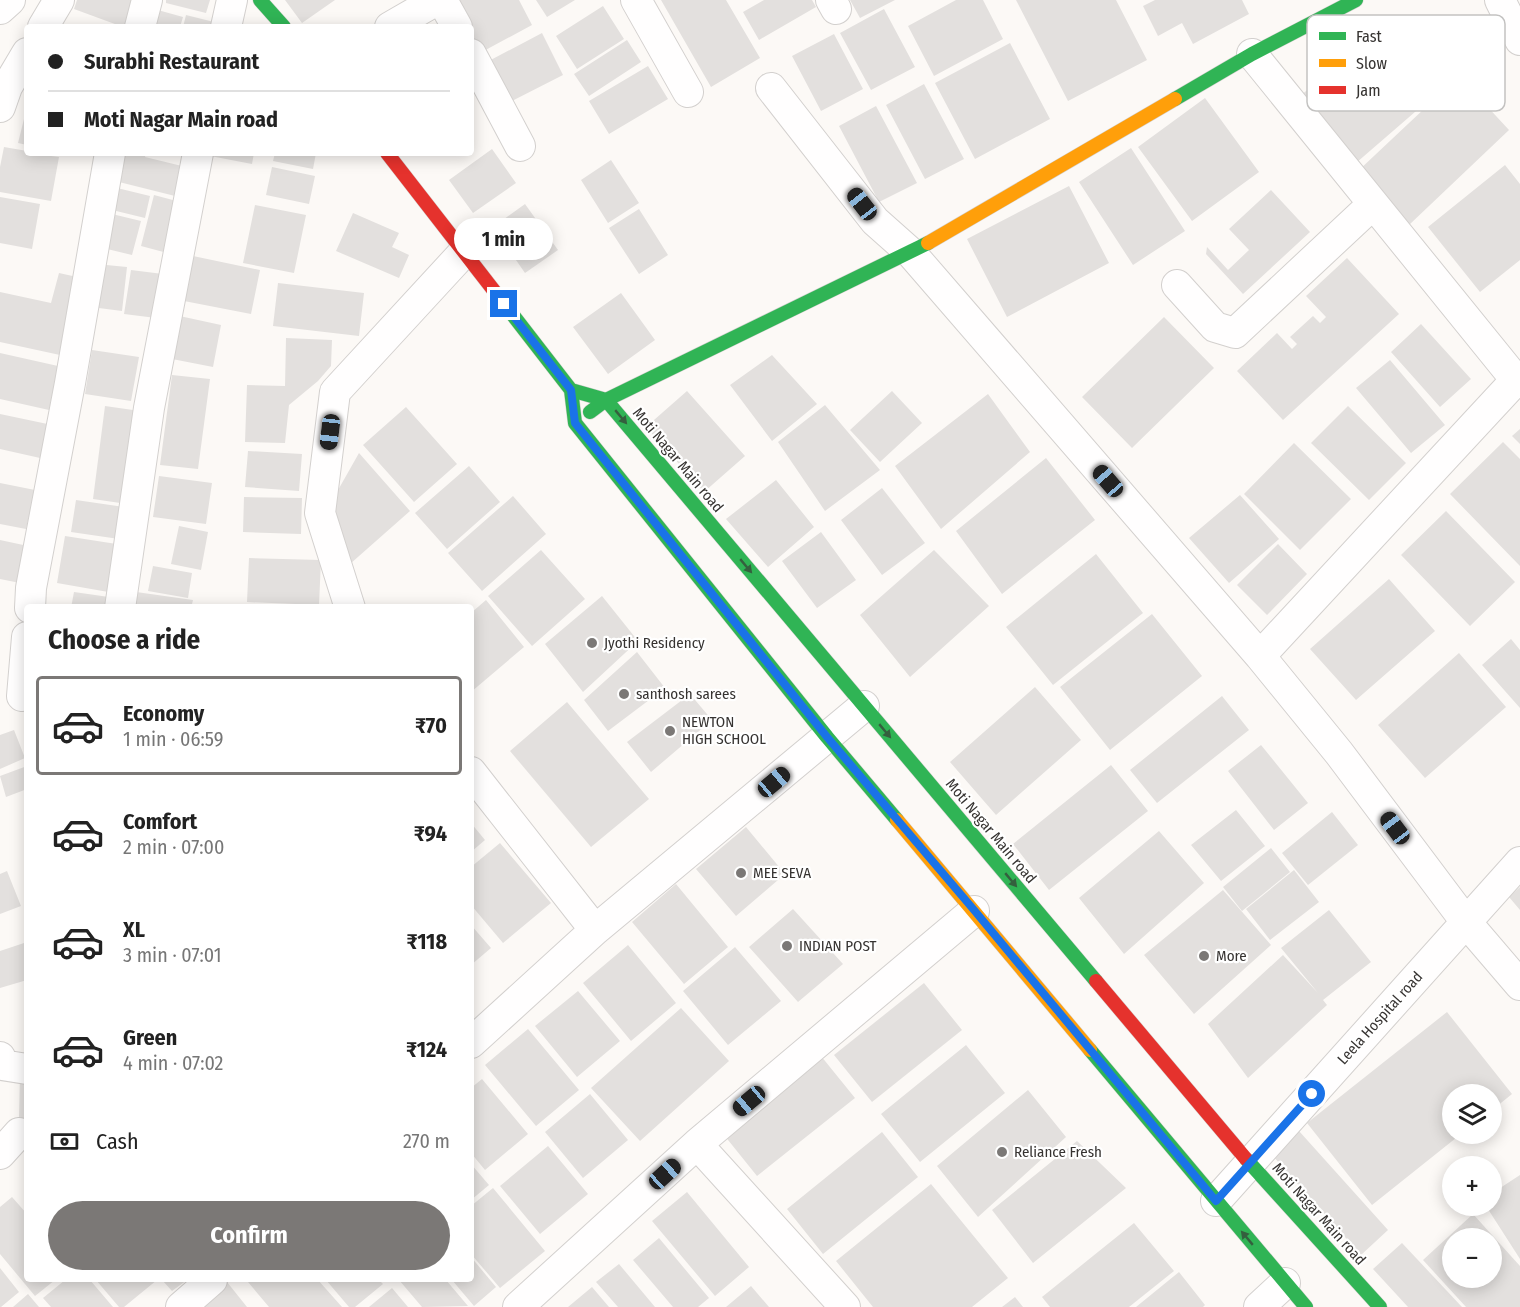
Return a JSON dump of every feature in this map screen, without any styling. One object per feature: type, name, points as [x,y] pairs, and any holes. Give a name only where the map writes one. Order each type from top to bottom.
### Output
[{"type":"street","points":[[0,9],[10,0]]},
{"type":"street","points":[[44,24],[58,0]]},
{"type":"street","points":[[141,24],[147,0]]},
{"type":"street","points":[[227,24],[232,0]]},
{"type":"street","points":[[260,0],[281,24]]},
{"type":"street","points":[[395,24],[437,0]]},
{"type":"street","points":[[442,0],[455,24]]},
{"type":"street","points":[[636,0],[688,92]]},
{"type":"street","points":[[1327,15],[1356,0]]},
{"type":"street","points":[[1500,0],[1520,40]]},
{"type":"street","points":[[575,423],[606,400],[911,253],[1252,54],[1307,25]]},
{"type":"street","points":[[1252,54],[1518,378],[1260,656]]},
{"type":"street","points":[[0,106],[7,87],[24,58]]},
{"type":"street","points":[[474,60],[520,146]]},
{"type":"street","points":[[771,88],[875,221],[911,253],[1260,656],[1339,753],[1466,922],[1520,985]]},
{"type":"street","points":[[30,604],[31,588],[109,156]]},
{"type":"street","points":[[121,604],[149,408],[197,156]]},
{"type":"street","points":[[389,156],[571,390],[575,423],[827,737],[1306,1307]]},
{"type":"street","points":[[1177,285],[1215,327],[1235,333],[1373,204]]},
{"type":"street","points":[[349,604],[320,513],[335,392],[464,252]]},
{"type":"street","points":[[571,390],[606,400]]},
{"type":"street","name":"Moti Nagar Main road","points":[[606,400],[1250,1163],[1380,1307]]},
{"type":"street","points":[[22,696],[24,673]]},
{"type":"street","points":[[474,1040],[595,930],[864,706]]},
{"type":"street","points":[[474,776],[595,930]]},
{"type":"street","name":"Leela Hospital road","points":[[1216,1201],[1520,862]]},
{"type":"street","points":[[518,1307],[697,1144],[974,910]]},
{"type":"street","points":[[0,1057],[2,1065],[24,1069]]},
{"type":"street","points":[[697,1144],[845,1307]]},
{"type":"street","points":[[182,1307],[210,1282]]},
{"type":"street","points":[[1259,1307],[1285,1282]]},
{"type":"building","points":[[77,0],[142,0],[133,24],[115,24],[74,9]]},
{"type":"building","points":[[166,0],[210,0],[206,13],[166,3]]},
{"type":"building","points":[[285,0],[335,0],[302,23]]},
{"type":"building","points":[[457,0],[519,0],[532,25],[480,53],[474,42],[474,24],[469,24]]},
{"type":"building","points":[[536,0],[575,0],[547,17]]},
{"type":"building","points":[[661,0],[726,0],[760,58],[711,87]]},
{"type":"building","points":[[764,0],[812,0],[816,7],[759,40],[743,12]]},
{"type":"building","points":[[850,0],[895,0],[860,18]]},
{"type":"building","points":[[956,0],[983,0],[1003,39],[934,76],[908,26]]},
{"type":"building","points":[[1016,0],[1116,0],[1147,60],[1068,101]]},
{"type":"building","points":[[1155,0],[1242,0],[1249,14],[1193,44],[1182,23],[1158,36],[1143,6]]},
{"type":"building","points":[[603,6],[624,39],[577,69],[556,36]]},
{"type":"building","points":[[147,7],[183,17],[181,24],[144,24]]},
{"type":"building","points":[[884,9],[915,67],[871,90],[840,33]]},
{"type":"building","points":[[186,15],[218,23],[218,24],[184,24]]},
{"type":"building","points":[[542,33],[563,75],[506,104],[485,63]]},
{"type":"building","points":[[834,34],[863,89],[821,111],[792,56]]},
{"type":"building","points":[[627,40],[641,62],[589,96],[574,74]]},
{"type":"building","points":[[1010,43],[1050,119],[975,159],[935,83]]},
{"type":"building","points":[[648,66],[668,99],[609,134],[589,101]]},
{"type":"building","points":[[924,84],[964,159],[925,179],[886,105]]},
{"type":"building","points":[[1307,90],[1307,106],[1299,97]]},
{"type":"building","points":[[1205,98],[1259,172],[1192,221],[1138,147]]},
{"type":"building","points":[[876,106],[917,183],[879,202],[839,126]]},
{"type":"building","points":[[1311,111],[1416,111],[1356,163]]},
{"type":"building","points":[[1422,111],[1491,111],[1509,130],[1409,225],[1358,171]]},
{"type":"building","points":[[24,119],[24,144],[18,143]]},
{"type":"building","points":[[4,147],[24,150],[24,156],[59,157],[51,201],[0,192],[0,167]]},
{"type":"building","points":[[1131,148],[1185,231],[1133,265],[1079,182]]},
{"type":"building","points":[[492,149],[516,183],[473,213],[449,180]]},
{"type":"building","points":[[117,156],[145,156],[186,167],[179,197],[111,180]]},
{"type":"building","points":[[210,156],[253,156],[252,164]]},
{"type":"building","points":[[274,156],[315,156],[313,169],[273,161]]},
{"type":"building","points":[[611,160],[639,203],[608,223],[581,180]]},
{"type":"building","points":[[1505,165],[1520,184],[1520,260],[1480,292],[1428,227]]},
{"type":"building","points":[[272,167],[315,176],[309,204],[266,195]]},
{"type":"building","points":[[1069,186],[1109,263],[1007,317],[967,239]]},
{"type":"building","points":[[113,187],[150,196],[145,218],[108,209]]},
{"type":"building","points":[[1271,190],[1310,232],[1243,294],[1206,254],[1207,247],[1228,270],[1249,250],[1229,229]]},
{"type":"building","points":[[154,195],[184,203],[171,254],[141,246]]},
{"type":"building","points":[[0,197],[40,204],[32,249],[0,243]]},
{"type":"building","points":[[525,204],[558,250],[525,273],[493,227]]},
{"type":"building","points":[[255,205],[306,215],[294,273],[243,263]]},
{"type":"building","points":[[639,209],[668,255],[639,274],[609,228]]},
{"type":"building","points":[[353,213],[399,233],[392,247],[409,255],[399,278],[336,251]]},
{"type":"building","points":[[112,214],[141,221],[132,255],[103,248]]},
{"type":"building","points":[[193,256],[260,270],[251,314],[184,301]]},
{"type":"building","points":[[1347,258],[1399,314],[1283,420],[1237,371],[1277,333],[1292,349],[1297,344],[1290,337],[1313,316],[1320,323],[1326,317],[1306,296]]},
{"type":"building","points":[[96,264],[127,267],[122,311],[91,307]]},
{"type":"building","points":[[131,270],[163,274],[156,318],[124,314]]},
{"type":"building","points":[[59,273],[77,277],[60,355],[0,342],[0,292],[51,303]]},
{"type":"building","points":[[278,283],[364,293],[359,336],[273,326]]},
{"type":"building","points":[[621,293],[655,340],[608,374],[573,327]]},
{"type":"building","points":[[175,315],[221,325],[213,367],[167,358]]},
{"type":"building","points":[[1164,317],[1214,368],[1132,448],[1082,397]]},
{"type":"building","points":[[1421,324],[1471,379],[1440,407],[1391,352]]},
{"type":"building","points":[[286,338],[332,340],[331,366],[318,381],[289,405],[285,443],[245,442],[247,385],[285,386]]},
{"type":"building","points":[[92,350],[139,357],[131,401],[85,394]]},
{"type":"building","points":[[0,353],[58,366],[49,410],[0,399]]},
{"type":"building","points":[[772,355],[817,404],[772,441],[730,385]]},
{"type":"building","points":[[1390,360],[1445,425],[1411,453],[1356,388]]},
{"type":"building","points":[[172,375],[210,379],[198,469],[160,465]]},
{"type":"building","points":[[687,391],[745,456],[704,492],[646,427]]},
{"type":"building","points":[[892,391],[922,423],[880,462],[850,430]]},
{"type":"building","points":[[988,394],[1030,452],[941,529],[895,466]]},
{"type":"building","points":[[825,405],[880,470],[825,511],[778,442]]},
{"type":"building","points":[[105,406],[140,411],[127,504],[93,499]]},
{"type":"building","points":[[1348,406],[1406,463],[1369,500],[1311,443]]},
{"type":"building","points":[[406,407],[457,464],[414,502],[363,445]]},
{"type":"building","points":[[0,414],[57,426],[49,460],[0,449]]},
{"type":"building","points":[[1520,429],[1520,444],[1512,436]]},
{"type":"building","points":[[1503,442],[1520,459],[1520,566],[1450,494]]},
{"type":"building","points":[[1294,443],[1351,499],[1300,550],[1244,494]]},
{"type":"building","points":[[248,451],[302,454],[299,491],[245,487]]},
{"type":"building","points":[[359,453],[410,511],[350,564],[329,506]]},
{"type":"building","points":[[1046,458],[1095,520],[1002,594],[956,531]]},
{"type":"building","points":[[469,466],[500,502],[447,549],[415,513]]},
{"type":"building","points":[[159,476],[212,483],[206,524],[153,517]]},
{"type":"building","points":[[776,480],[814,527],[768,567],[726,519]]},
{"type":"building","points":[[0,483],[35,490],[26,529],[0,524]]},
{"type":"building","points":[[882,488],[925,543],[882,575],[841,520]]},
{"type":"building","points":[[1240,495],[1279,539],[1229,583],[1189,538]]},
{"type":"building","points":[[513,496],[546,534],[482,591],[448,553]]},
{"type":"building","points":[[244,497],[302,498],[301,534],[243,532]]},
{"type":"building","points":[[76,500],[124,507],[119,539],[71,532]]},
{"type":"building","points":[[1446,511],[1515,582],[1470,626],[1401,555]]},
{"type":"building","points":[[179,526],[208,532],[201,570],[171,564]]},
{"type":"building","points":[[821,532],[856,580],[817,608],[782,561]]},
{"type":"building","points":[[65,536],[123,545],[114,593],[57,583]]},
{"type":"building","points":[[0,540],[28,546],[20,583],[0,579]]},
{"type":"building","points":[[1278,544],[1307,574],[1267,615],[1237,585]]},
{"type":"building","points":[[541,550],[585,599],[532,646],[488,596]]},
{"type":"building","points":[[934,550],[989,606],[910,677],[860,615]]},
{"type":"building","points":[[1096,554],[1143,613],[1053,685],[1006,627]]},
{"type":"building","points":[[249,558],[321,560],[319,604],[247,602]]},
{"type":"building","points":[[153,566],[192,573],[188,598],[148,591]]},
{"type":"building","points":[[1389,579],[1435,631],[1356,700],[1310,649]]},
{"type":"building","points":[[129,591],[193,600],[192,604],[127,604]]},
{"type":"building","points":[[74,592],[109,597],[108,604],[72,604]]},
{"type":"building","name":"Jyothi Residency","points":[[602,596],[638,641],[583,692],[545,644]]},
{"type":"building","points":[[486,600],[524,647],[474,689],[474,610]]},
{"type":"building","points":[[1152,614],[1202,676],[1110,750],[1060,687]]},
{"type":"building","points":[[1511,639],[1520,650],[1520,708],[1482,665]]},
{"type":"building","name":"santhosh sarees","points":[[637,652],[665,688],[608,731],[584,700]]},
{"type":"building","points":[[1459,653],[1506,707],[1425,778],[1378,725]]},
{"type":"building","points":[[1035,687],[1081,740],[996,815],[950,762]]},
{"type":"building","name":"NEWTON HIGH SCHOOL","points":[[690,694],[712,720],[651,772],[627,742]]},
{"type":"building","points":[[1222,696],[1249,730],[1157,803],[1130,770]]},
{"type":"building","points":[[567,702],[649,799],[591,847],[510,751]]},
{"type":"building","points":[[14,730],[24,758],[0,769],[0,735]]},
{"type":"building","points":[[1261,745],[1308,803],[1274,830],[1228,771]]},
{"type":"building","points":[[1111,765],[1148,811],[1049,890],[1013,844]]},
{"type":"building","points":[[24,767],[24,790],[6,797],[0,776]]},
{"type":"building","points":[[1236,810],[1265,846],[1221,881],[1191,845]]},
{"type":"building","points":[[1332,812],[1358,845],[1308,885],[1282,853]]},
{"type":"building","points":[[474,827],[485,840],[474,849]]},
{"type":"building","points":[[746,827],[785,874],[736,916],[696,869]]},
{"type":"building","points":[[1159,831],[1204,883],[1124,954],[1079,898]]},
{"type":"building","points":[[500,843],[551,903],[503,943],[474,909],[474,865]]},
{"type":"building","points":[[1271,848],[1290,872],[1242,911],[1223,887]]},
{"type":"building","points":[[1294,870],[1319,902],[1270,940],[1246,909]]},
{"type":"building","points":[[7,871],[21,906],[0,914],[0,874]]},
{"type":"building","points":[[676,884],[728,947],[684,984],[632,922]]},
{"type":"building","points":[[1520,887],[1520,910],[1509,897]]},
{"type":"building","points":[[1223,890],[1271,945],[1194,1014],[1144,955]]},
{"type":"building","points":[[793,909],[843,964],[798,1002],[749,947]]},
{"type":"building","points":[[1329,910],[1371,962],[1323,1000],[1327,1005],[1248,1078],[1208,1024],[1283,955],[1318,993],[1281,948]]},
{"type":"building","points":[[474,928],[491,948],[474,962]]},
{"type":"building","points":[[24,943],[24,981],[0,988],[0,951]]},
{"type":"building","points":[[628,945],[676,1003],[631,1041],[583,983]]},
{"type":"building","points":[[735,947],[781,1001],[728,1045],[683,991]]},
{"type":"building","points":[[924,983],[962,1030],[872,1102],[834,1055]]},
{"type":"building","points":[[578,991],[620,1041],[577,1077],[535,1026]]},
{"type":"building","points":[[681,1008],[729,1061],[640,1141],[591,1088]]},
{"type":"building","points":[[1447,1012],[1512,1094],[1502,1102],[1502,1084],[1442,1084],[1442,1144],[1448,1144],[1372,1205],[1307,1123]]},
{"type":"building","points":[[528,1029],[579,1090],[536,1126],[485,1065]]},
{"type":"building","points":[[966,1045],[1005,1093],[920,1162],[881,1114]]},
{"type":"building","points":[[821,1056],[855,1098],[757,1176],[724,1135]]},
{"type":"building","points":[[20,1076],[24,1076],[24,1118],[19,1118]]},
{"type":"building","points":[[482,1079],[528,1134],[485,1170],[474,1157],[474,1086]]},
{"type":"building","name":"Reliance Fresh","points":[[1028,1090],[1066,1137],[978,1217],[937,1166]]},
{"type":"building","points":[[590,1094],[628,1140],[583,1178],[545,1132]]},
{"type":"building","points":[[1299,1131],[1388,1230],[1361,1255],[1272,1155]]},
{"type":"building","points":[[882,1132],[918,1177],[823,1254],[787,1209]]},
{"type":"building","points":[[1077,1141],[1126,1188],[1033,1263],[992,1210]]},
{"type":"building","points":[[548,1146],[588,1194],[540,1234],[500,1186]]},
{"type":"building","points":[[474,1168],[489,1185],[474,1198]]},
{"type":"building","points":[[1520,1175],[1520,1259],[1492,1216],[1502,1216],[1502,1187]]},
{"type":"building","points":[[931,1184],[1008,1278],[972,1307],[873,1307],[836,1261]]},
{"type":"building","points":[[493,1188],[545,1251],[500,1288],[474,1258],[474,1204]]},
{"type":"building","points":[[687,1192],[749,1267],[715,1296],[652,1221]]},
{"type":"building","points":[[12,1197],[24,1211],[24,1282],[52,1282],[35,1296],[0,1254],[0,1207]]},
{"type":"building","points":[[1471,1216],[1475,1216],[1486,1228],[1458,1228]]},
{"type":"building","points":[[1134,1223],[1174,1271],[1129,1307],[1050,1307],[1042,1297]]},
{"type":"building","points":[[659,1238],[709,1298],[698,1307],[673,1307],[633,1260]]},
{"type":"building","points":[[1402,1243],[1462,1307],[1408,1307],[1373,1269]]},
{"type":"building","points":[[1442,1243],[1442,1281],[1423,1260]]},
{"type":"building","points":[[1502,1246],[1520,1266],[1520,1307],[1466,1307],[1449,1288],[1502,1288]]},
{"type":"building","points":[[474,1261],[496,1287],[474,1306],[454,1282],[474,1282]]},
{"type":"building","points":[[619,1264],[655,1307],[618,1307],[596,1282]]},
{"type":"building","points":[[0,1268],[19,1292],[1,1307],[0,1307]]},
{"type":"building","points":[[1179,1272],[1205,1305],[1203,1307],[1136,1307]]},
{"type":"building","points":[[63,1282],[92,1282],[113,1307],[51,1307],[43,1298]]},
{"type":"building","points":[[98,1282],[155,1282],[124,1307],[119,1307]]},
{"type":"building","points":[[164,1282],[184,1282],[172,1291]]},
{"type":"building","points":[[227,1282],[247,1307],[204,1307],[201,1303]]},
{"type":"building","points":[[248,1282],[320,1282],[342,1307],[269,1307]]},
{"type":"building","points":[[328,1282],[381,1282],[383,1284],[355,1307],[349,1307]]},
{"type":"building","points":[[401,1282],[448,1282],[468,1306],[422,1307]]},
{"type":"building","points":[[751,1286],[769,1307],[726,1307]]},
{"type":"building","points":[[592,1287],[609,1307],[568,1307]]},
{"type":"building","points":[[392,1288],[408,1307],[369,1307]]},
{"type":"building","points":[[28,1294],[39,1307],[13,1307]]},
{"type":"building","points":[[1015,1297],[1023,1307],[1002,1307]]},
{"type":"traffic: fast","points":[[260,0],[281,24]]},
{"type":"traffic: fast","points":[[1327,15],[1356,0]]},
{"type":"traffic: fast","points":[[1175,99],[1252,54],[1307,25]]},
{"type":"traffic: fast","points":[[590,412],[606,400],[928,243]]},
{"type":"traffic: fast","points":[[502,301],[571,390],[575,423],[827,737],[897,820]]},
{"type":"traffic: fast","points":[[571,390],[606,400],[1096,981]]},
{"type":"traffic: fast","points":[[1090,1050],[1306,1307]]},
{"type":"traffic: fast","points":[[1246,1159],[1380,1307]]},
{"type":"traffic: slow","points":[[928,243],[1175,99]]},
{"type":"traffic: slow","points":[[897,820],[1090,1050]]},
{"type":"traffic: jam","points":[[389,156],[502,301]]},
{"type":"traffic: jam","points":[[1096,981],[1246,1159]]},
{"type":"place","name":"Jyothi Residency","points":[[592,643]]},
{"type":"place","name":"santhosh sarees","points":[[624,694]]},
{"type":"place","name":"NEWTON HIGH SCHOOL","points":[[670,731]]},
{"type":"place","name":"MEE SEVA","points":[[741,873]]},
{"type":"place","name":"INDIAN POST","points":[[787,946]]},
{"type":"place","name":"More","points":[[1204,956]]},
{"type":"place","name":"Reliance Fresh","points":[[1002,1152]]},
{"type":"route","points":[[504,304],[571,390],[575,423],[827,737],[1216,1201],[1312,1094]]}]
